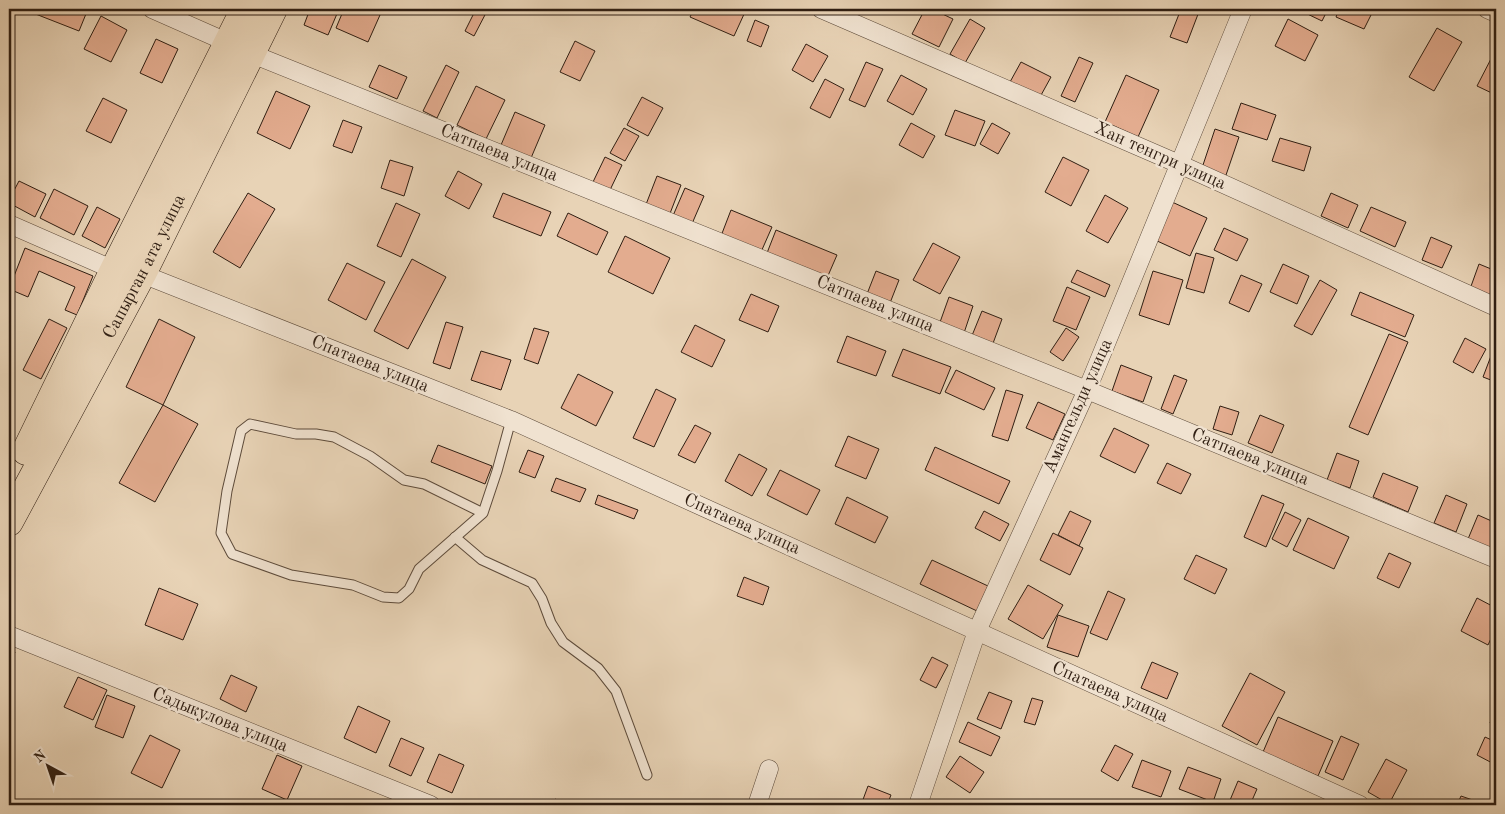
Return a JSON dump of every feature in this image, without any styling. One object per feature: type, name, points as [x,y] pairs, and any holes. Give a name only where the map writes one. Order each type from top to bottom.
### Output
[{"type":"main road","name":"Сапырган ата улица","points":[[9,522],[142,274],[240,48],[245,9]]},
{"type":"main road","name":"Сапырган ата улица","points":[[9,487],[114,270],[240,48],[273,9]]},
{"type":"street","name":"Сатпаева улица","points":[[152,9],[240,48],[1087,390],[1496,559]]},
{"type":"street","name":"Хан тенгри улица","points":[[821,9],[1179,164],[1496,307]]},
{"type":"street","name":"Амангельди улица","points":[[918,805],[977,631],[1087,390],[1243,9]]},
{"type":"street","points":[[1487,9],[1496,13]]},
{"type":"street","name":"Спатаева улица","points":[[9,224],[114,270],[142,274],[511,420],[1360,805]]},
{"type":"street","name":"Садыкулова улица","points":[[9,636],[431,805]]},
{"type":"street","points":[[757,805],[769,769]]},
{"type":"lane","points":[[482,513],[424,484],[404,480],[370,456],[334,437],[316,434],[296,434],[250,424],[241,431],[227,491],[221,533],[232,554],[291,575],[353,585],[383,597],[399,598],[409,589],[419,569],[482,513],[498,471],[511,420]]},
{"type":"lane","points":[[455,537],[482,560],[532,583],[542,599],[551,623],[563,642],[598,668],[616,691],[647,774]]},
{"type":"building","points":[[35,9],[88,9],[79,31],[33,13]]},
{"type":"building","points":[[310,9],[339,9],[328,35],[304,25]]},
{"type":"building","points":[[344,9],[365,9],[380,15],[368,42],[336,28]]},
{"type":"building","points":[[476,9],[487,11],[474,36],[465,31]]},
{"type":"building","points":[[694,9],[737,9],[745,12],[734,36],[690,17]]},
{"type":"building","points":[[925,9],[932,9],[953,19],[939,47],[912,34]]},
{"type":"building","points":[[1181,9],[1200,9],[1187,43],[1170,37]]},
{"type":"building","points":[[1297,9],[1328,9],[1322,21]]},
{"type":"building","points":[[1339,9],[1374,9],[1364,29],[1336,17]]},
{"type":"building","points":[[101,16],[127,30],[111,62],[84,49]]},
{"type":"building","points":[[970,19],[985,28],[965,63],[950,54]]},
{"type":"building","points":[[1288,19],[1318,35],[1305,61],[1275,46]]},
{"type":"building","points":[[755,20],[769,26],[761,47],[747,41]]},
{"type":"building","points":[[1437,28],[1462,42],[1434,91],[1409,77]]},
{"type":"building","points":[[156,39],[178,49],[162,83],[140,73]]},
{"type":"building","points":[[575,41],[595,51],[580,81],[560,72]]},
{"type":"building","points":[[806,44],[828,56],[813,82],[792,70]]},
{"type":"building","points":[[1494,53],[1496,54],[1496,95],[1477,86]]},
{"type":"building","points":[[1079,57],[1093,63],[1075,102],[1061,96]]},
{"type":"building","points":[[866,62],[883,69],[865,107],[849,100]]},
{"type":"building","points":[[1021,62],[1051,77],[1040,97],[1010,82]]},
{"type":"building","points":[[379,65],[407,77],[397,99],[369,87]]},
{"type":"building","points":[[446,65],[459,72],[437,118],[423,111]]},
{"type":"building","points":[[901,75],[927,89],[913,115],[887,101]]},
{"type":"building","points":[[1126,75],[1159,90],[1138,137],[1105,122]]},
{"type":"building","points":[[825,79],[844,89],[830,118],[810,108]]},
{"type":"building","points":[[476,86],[505,100],[486,139],[457,125]]},
{"type":"building","points":[[276,91],[310,106],[290,149],[257,133]]},
{"type":"building","points":[[642,97],[663,108],[648,136],[627,125]]},
{"type":"building","points":[[103,98],[127,110],[111,143],[86,131]]},
{"type":"building","points":[[1241,103],[1276,115],[1267,140],[1232,129]]},
{"type":"building","points":[[955,110],[985,121],[975,146],[945,135]]},
{"type":"building","points":[[515,112],[545,125],[531,158],[501,145]]},
{"type":"building","points":[[343,120],[362,127],[352,153],[333,146]]},
{"type":"building","points":[[911,123],[935,136],[923,158],[899,145]]},
{"type":"building","points":[[992,123],[1010,133],[998,154],[980,144]]},
{"type":"building","points":[[624,128],[639,136],[625,161],[610,153]]},
{"type":"building","points":[[1215,129],[1239,137],[1225,178],[1201,171]]},
{"type":"building","points":[[1280,138],[1311,147],[1304,171],[1272,161]]},
{"type":"building","points":[[605,157],[622,165],[610,190],[593,182]]},
{"type":"building","points":[[1063,157],[1089,170],[1071,206],[1045,192]]},
{"type":"building","points":[[390,160],[413,167],[404,196],[381,188]]},
{"type":"building","points":[[458,171],[482,184],[469,209],[445,196]]},
{"type":"building","points":[[657,176],[681,185],[669,216],[645,207]]},
{"type":"building","points":[[19,181],[46,194],[35,217],[9,203]]},
{"type":"building","points":[[685,188],[704,196],[691,226],[672,218]]},
{"type":"building","points":[[54,189],[88,206],[74,235],[40,218]]},
{"type":"building","points":[[248,193],[275,209],[240,268],[213,252]]},
{"type":"building","points":[[503,193],[551,212],[541,236],[493,217]]},
{"type":"building","points":[[1331,193],[1358,205],[1348,228],[1321,216]]},
{"type":"building","points":[[1105,195],[1128,208],[1108,243],[1086,231]]},
{"type":"building","points":[[1172,202],[1207,218],[1190,256],[1155,240]]},
{"type":"building","points":[[396,203],[420,214],[401,257],[377,246]]},
{"type":"building","points":[[97,207],[120,219],[105,248],[82,236]]},
{"type":"building","points":[[1371,207],[1406,222],[1395,247],[1360,231]]},
{"type":"building","points":[[731,210],[772,227],[761,252],[721,236]]},
{"type":"building","points":[[568,213],[608,232],[597,255],[557,236]]},
{"type":"building","points":[[1224,228],[1248,239],[1237,261],[1214,250]]},
{"type":"building","points":[[776,230],[837,255],[827,278],[767,253]]},
{"type":"building","points":[[625,236],[670,258],[653,294],[608,272]]},
{"type":"building","points":[[1431,237],[1452,246],[1442,268],[1422,260]]},
{"type":"building","points":[[933,243],[960,257],[940,294],[913,280]]},
{"type":"building","points":[[25,248],[93,276],[77,315],[65,310],[75,287],[39,271],[28,297],[9,289]]},
{"type":"building","points":[[1196,253],[1214,258],[1204,293],[1186,288]]},
{"type":"building","points":[[412,259],[446,277],[408,349],[374,331]]},
{"type":"building","points":[[347,263],[385,282],[366,320],[328,300]]},
{"type":"building","points":[[1283,264],[1309,276],[1297,304],[1270,292]]},
{"type":"building","points":[[1479,264],[1496,271],[1495,298],[1470,289]]},
{"type":"building","points":[[1077,270],[1110,285],[1105,297],[1071,282]]},
{"type":"building","points":[[876,271],[899,280],[890,303],[867,294]]},
{"type":"building","points":[[1153,271],[1183,280],[1169,325],[1139,315]]},
{"type":"building","points":[[1241,275],[1262,284],[1249,312],[1229,303]]},
{"type":"building","points":[[1320,280],[1337,290],[1312,335],[1294,326]]},
{"type":"building","points":[[1067,287],[1090,297],[1076,330],[1053,321]]},
{"type":"building","points":[[1360,292],[1414,315],[1405,337],[1351,315]]},
{"type":"building","points":[[751,294],[779,306],[768,332],[739,320]]},
{"type":"building","points":[[949,297],[973,306],[964,333],[939,325]]},
{"type":"building","points":[[982,311],[1002,319],[992,346],[971,338]]},
{"type":"building","points":[[49,319],[67,328],[41,379],[23,370]]},
{"type":"building","points":[[159,319],[195,337],[163,405],[126,387]]},
{"type":"building","points":[[446,322],[463,327],[450,369],[433,363]]},
{"type":"building","points":[[695,325],[725,340],[712,367],[681,352]]},
{"type":"building","points":[[534,328],[549,332],[538,364],[524,359]]},
{"type":"building","points":[[1066,328],[1079,337],[1063,361],[1050,352]]},
{"type":"building","points":[[1389,334],[1408,342],[1368,435],[1349,427]]},
{"type":"building","points":[[847,336],[886,351],[876,376],[837,362]]},
{"type":"building","points":[[1465,338],[1486,349],[1473,373],[1453,362]]},
{"type":"building","points":[[1494,348],[1496,348],[1496,382],[1483,377]]},
{"type":"building","points":[[903,349],[951,367],[940,394],[892,376]]},
{"type":"building","points":[[481,351],[511,360],[501,390],[471,380]]},
{"type":"building","points":[[1121,365],[1152,377],[1143,402],[1112,391]]},
{"type":"building","points":[[956,370],[995,388],[984,410],[945,392]]},
{"type":"building","points":[[578,374],[613,392],[596,426],[561,408]]},
{"type":"building","points":[[1174,375],[1187,380],[1173,414],[1161,409]]},
{"type":"building","points":[[656,389],[676,399],[654,447],[633,438]]},
{"type":"building","points":[[1006,390],[1023,395],[1008,441],[992,436]]},
{"type":"building","points":[[1038,402],[1065,414],[1053,440],[1026,428]]},
{"type":"building","points":[[163,405],[198,424],[155,502],[119,483]]},
{"type":"building","points":[[1220,406],[1239,412],[1232,435],[1213,429]]},
{"type":"building","points":[[1260,415],[1284,425],[1272,453],[1248,443]]},
{"type":"building","points":[[695,425],[711,433],[695,463],[678,455]]},
{"type":"building","points":[[1114,428],[1149,445],[1135,473],[1100,456]]},
{"type":"building","points":[[848,436],[879,449],[866,479],[835,466]]},
{"type":"building","points":[[438,445],[492,466],[485,484],[431,462]]},
{"type":"building","points":[[935,447],[1010,481],[999,504],[925,470]]},
{"type":"building","points":[[528,450],[544,456],[535,478],[519,472]]},
{"type":"building","points":[[1337,453],[1359,461],[1350,488],[1327,480]]},
{"type":"building","points":[[739,454],[767,469],[752,496],[725,481]]},
{"type":"building","points":[[1167,463],[1191,474],[1181,494],[1157,483]]},
{"type":"building","points":[[780,470],[820,490],[807,515],[767,495]]},
{"type":"building","points":[[1383,473],[1418,487],[1408,512],[1373,497]]},
{"type":"building","points":[[556,478],[586,489],[580,502],[551,491]]},
{"type":"building","points":[[598,495],[638,510],[634,519],[595,504]]},
{"type":"building","points":[[1262,495],[1284,504],[1266,547],[1244,537]]},
{"type":"building","points":[[1446,495],[1467,504],[1456,532],[1434,523]]},
{"type":"building","points":[[847,497],[888,517],[875,543],[835,524]]},
{"type":"building","points":[[984,511],[1009,524],[1000,541],[975,528]]},
{"type":"building","points":[[1070,511],[1091,521],[1079,546],[1058,535]]},
{"type":"building","points":[[1285,512],[1301,520],[1287,547],[1272,539]]},
{"type":"building","points":[[1478,515],[1496,523],[1496,551],[1468,539]]},
{"type":"building","points":[[1308,518],[1349,537],[1334,569],[1293,550]]},
{"type":"building","points":[[1053,533],[1083,548],[1070,575],[1040,560]]},
{"type":"building","points":[[1389,553],[1411,563],[1399,588],[1377,578]]},
{"type":"building","points":[[1196,555],[1227,569],[1215,594],[1184,579]]},
{"type":"building","points":[[932,560],[988,586],[977,611],[920,584]]},
{"type":"building","points":[[744,577],[769,587],[763,605],[737,596]]},
{"type":"building","points":[[1028,585],[1063,605],[1043,639],[1008,619]]},
{"type":"building","points":[[159,588],[198,604],[183,640],[145,625]]},
{"type":"building","points":[[1108,591],[1125,599],[1107,640],[1090,633]]},
{"type":"building","points":[[1477,598],[1496,608],[1496,628],[1488,645],[1461,631]]},
{"type":"building","points":[[1058,615],[1089,626],[1078,657],[1047,647]]},
{"type":"building","points":[[9,649],[15,652],[9,667]]},
{"type":"building","points":[[1496,656],[1496,670],[1491,667]]},
{"type":"building","points":[[932,657],[948,665],[936,688],[920,680]]},
{"type":"building","points":[[1152,662],[1178,673],[1167,699],[1141,688]]},
{"type":"building","points":[[1250,673],[1285,692],[1257,745],[1222,726]]},
{"type":"building","points":[[231,675],[257,687],[246,712],[220,699]]},
{"type":"building","points":[[78,677],[107,690],[93,720],[64,707]]},
{"type":"building","points":[[989,692],[1012,701],[1001,729],[977,719]]},
{"type":"building","points":[[107,695],[135,706],[123,738],[95,727]]},
{"type":"building","points":[[1032,698],[1043,701],[1035,725],[1024,722]]},
{"type":"building","points":[[358,706],[390,721],[376,753],[344,738]]},
{"type":"building","points":[[1496,708],[1496,726],[1490,723]]},
{"type":"building","points":[[1278,717],[1333,741],[1318,776],[1263,752]]},
{"type":"building","points":[[968,722],[1000,737],[991,756],[959,742]]},
{"type":"building","points":[[150,735],[180,750],[162,788],[131,773]]},
{"type":"building","points":[[1341,736],[1359,744],[1343,780],[1325,772]]},
{"type":"building","points":[[1485,737],[1496,742],[1496,765],[1477,755]]},
{"type":"building","points":[[401,738],[424,748],[411,776],[389,766]]},
{"type":"building","points":[[1115,745],[1133,754],[1118,781],[1101,771]]},
{"type":"building","points":[[439,754],[464,765],[452,793],[427,782]]},
{"type":"building","points":[[277,755],[302,766],[287,800],[262,789]]},
{"type":"building","points":[[960,756],[984,772],[970,793],[946,777]]},
{"type":"building","points":[[1386,759],[1407,770],[1389,804],[1368,792]]},
{"type":"building","points":[[1142,760],[1171,771],[1161,797],[1132,787]]},
{"type":"building","points":[[1188,767],[1221,779],[1213,802],[1179,789]]},
{"type":"building","points":[[1238,781],[1257,789],[1250,805],[1228,805]]},
{"type":"building","points":[[868,786],[891,795],[887,805],[861,805]]},
{"type":"building","points":[[1461,796],[1487,805],[1457,805]]},
{"type":"building","points":[[555,799],[568,805],[553,805]]}]
